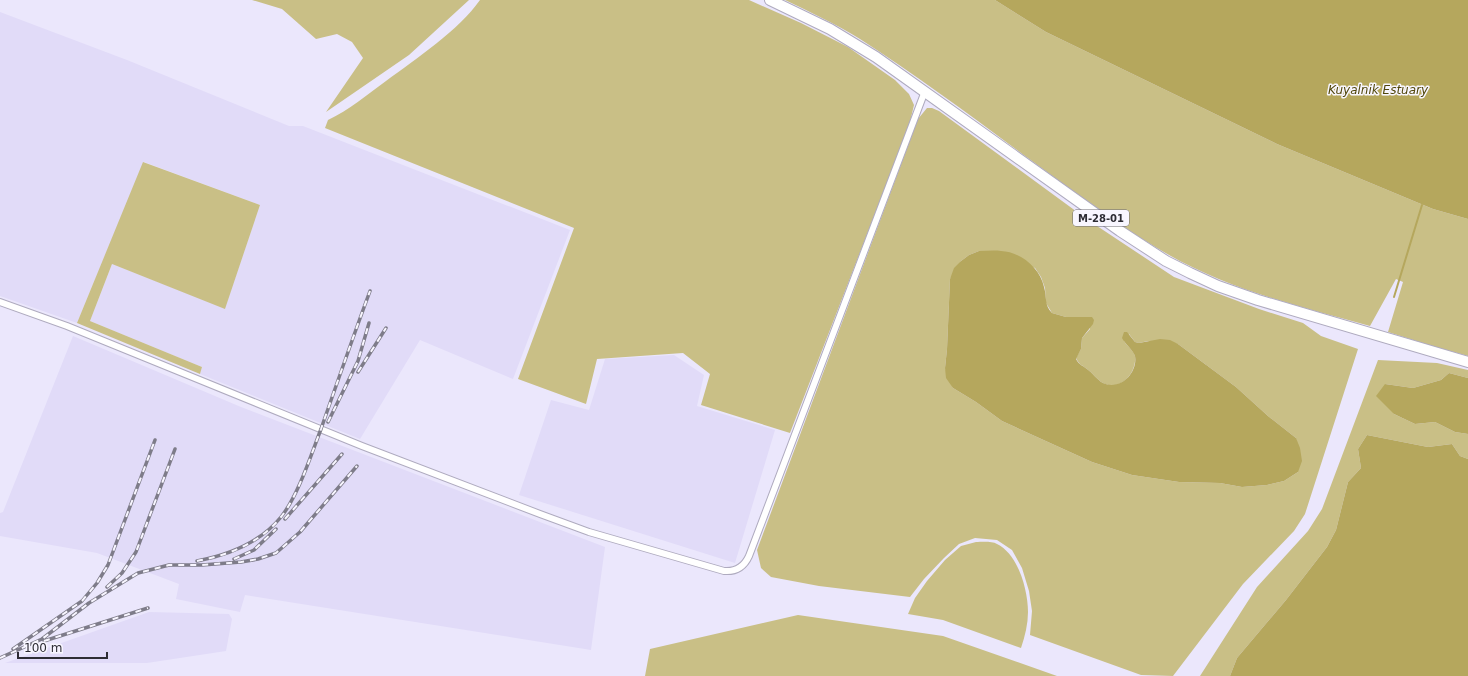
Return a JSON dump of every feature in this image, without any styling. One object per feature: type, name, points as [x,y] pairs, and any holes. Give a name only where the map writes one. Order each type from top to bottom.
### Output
[{"type":"highway","name":"М-28-01","points":[[770,0],[830,29],[876,57],[1120,232],[1166,261],[1218,286],[1258,300],[1468,362]]},
{"type":"street","points":[[0,302],[67,326],[362,446],[589,532],[732,572],[743,566],[749,556],[925,92]]},
{"type":"shaded area","points":[[252,0],[469,0],[409,55],[326,112],[363,58],[352,42],[337,34],[316,39],[282,9]]},
{"type":"shaded area","points":[[480,0],[749,0],[801,23],[848,47],[895,80],[909,94],[914,105],[909,126],[790,433],[701,405],[710,374],[683,353],[597,359],[586,404],[518,379],[574,228],[325,128],[328,120],[358,102],[436,44],[461,22]]},
{"type":"shaded area","points":[[785,0],[995,0],[1046,32],[1277,144],[1433,209],[1468,219],[1468,356],[1388,332],[1403,282],[1396,279],[1370,326],[1260,294],[1234,285],[1182,262],[1157,248],[1109,217],[947,98],[882,53],[842,28]]},
{"type":"shaded area","points":[[0,12],[127,60],[289,126],[303,126],[570,230],[513,379],[420,340],[360,439],[200,374],[202,367],[90,321],[112,264],[225,308],[260,205],[144,162],[77,323],[0,296]]},
{"type":"shaded area","points":[[927,108],[932,108],[939,111],[1088,220],[1174,277],[1259,309],[1303,323],[1321,336],[1358,349],[1305,514],[1294,531],[1243,584],[1173,676],[1141,675],[1030,635],[1032,611],[1029,591],[1022,568],[1012,550],[997,540],[975,538],[959,544],[924,579],[910,597],[819,586],[771,577],[761,568],[757,550],[918,119]],"holes":[[[979,251],[991,251],[1035,268],[1041,277],[1045,288],[1046,303],[1052,313],[1066,317],[1088,317],[1090,329],[1082,338],[1081,349],[1076,358],[1079,364],[1101,382],[1109,385],[1121,383],[1133,369],[1135,356],[1124,341],[1129,334],[1135,342],[1139,343],[1148,341],[1178,344],[1236,387],[1268,416],[1296,438],[1298,472],[1284,481],[1267,485],[1242,487],[1220,483],[1179,482],[1132,475],[1092,462],[1002,421],[976,402],[953,388],[945,368],[950,279],[961,261],[969,255]]]},
{"type":"shaded area","points":[[143,162],[260,205],[225,309],[112,264],[90,321],[202,367],[200,374],[77,323]]},
{"type":"shaded area","points":[[73,336],[241,407],[605,547],[591,650],[245,595],[240,612],[176,599],[179,584],[97,553],[0,536],[0,513],[3,512]]},
{"type":"shaded area","points":[[674,355],[704,375],[697,406],[775,430],[735,563],[519,495],[551,400],[589,410],[605,359]]},
{"type":"shaded area","points":[[1378,360],[1437,363],[1468,370],[1468,378],[1449,373],[1441,380],[1413,388],[1385,384],[1394,414],[1415,424],[1435,422],[1455,432],[1468,434],[1468,459],[1460,456],[1452,444],[1428,447],[1367,435],[1358,449],[1361,468],[1348,482],[1336,530],[1327,547],[1286,600],[1237,658],[1230,676],[1200,676],[1257,587],[1308,531],[1322,509]]},
{"type":"shaded area","points":[[976,542],[992,542],[997,544],[1011,556],[1016,564],[1024,583],[1028,603],[1026,630],[1021,648],[943,620],[908,614],[915,598],[945,560],[961,546]]},
{"type":"shaded area","points":[[149,612],[229,614],[232,619],[226,651],[147,663],[5,663]]},
{"type":"shaded area","points":[[798,615],[943,636],[1057,676],[645,676],[650,649]]},
{"type":"water","name":"Kuyalnik Estuary","points":[[995,0],[1468,0],[1468,219],[1433,209],[1277,144],[1046,32]]},
{"type":"water","points":[[979,251],[1008,252],[1016,254],[1028,262],[1042,280],[1047,304],[1052,313],[1066,317],[1092,317],[1094,320],[1093,324],[1082,338],[1081,349],[1076,359],[1079,364],[1101,382],[1109,385],[1116,385],[1126,379],[1134,369],[1135,356],[1122,338],[1124,332],[1127,332],[1135,342],[1139,343],[1160,339],[1170,340],[1178,344],[1236,387],[1268,416],[1296,438],[1300,448],[1302,461],[1298,472],[1284,481],[1267,485],[1242,487],[1220,483],[1179,482],[1132,475],[1092,462],[1002,421],[976,402],[953,388],[946,378],[945,368],[950,279],[954,268],[961,261],[969,255]]},
{"type":"water","points":[[1449,373],[1468,378],[1468,434],[1455,432],[1435,422],[1415,424],[1394,414],[1376,396],[1385,384],[1413,388],[1441,380]]},
{"type":"water","points":[[1367,435],[1428,447],[1452,444],[1460,456],[1468,459],[1468,676],[1230,676],[1237,658],[1286,600],[1327,547],[1336,530],[1348,482],[1361,468],[1358,449]]},
{"type":"waterway","points":[[1394,297],[1422,205]]},
{"type":"railway","points":[[197,561],[221,555],[254,541],[273,526],[287,508],[293,498],[308,463],[370,291]]},
{"type":"railway","points":[[328,422],[358,361],[369,323]]},
{"type":"railway","points":[[358,372],[386,328]]},
{"type":"railway","points":[[13,649],[82,601],[97,583],[108,565],[155,440]]},
{"type":"railway","points":[[107,587],[122,573],[136,552],[175,449]]},
{"type":"railway","points":[[285,519],[342,454]]},
{"type":"railway","points":[[0,658],[42,639],[89,603],[138,573],[169,565],[202,565],[241,562],[258,559],[276,553],[300,532],[357,466]]},
{"type":"railway","points":[[234,559],[254,550],[276,529]]},
{"type":"railway","points":[[44,641],[148,608]]}]
